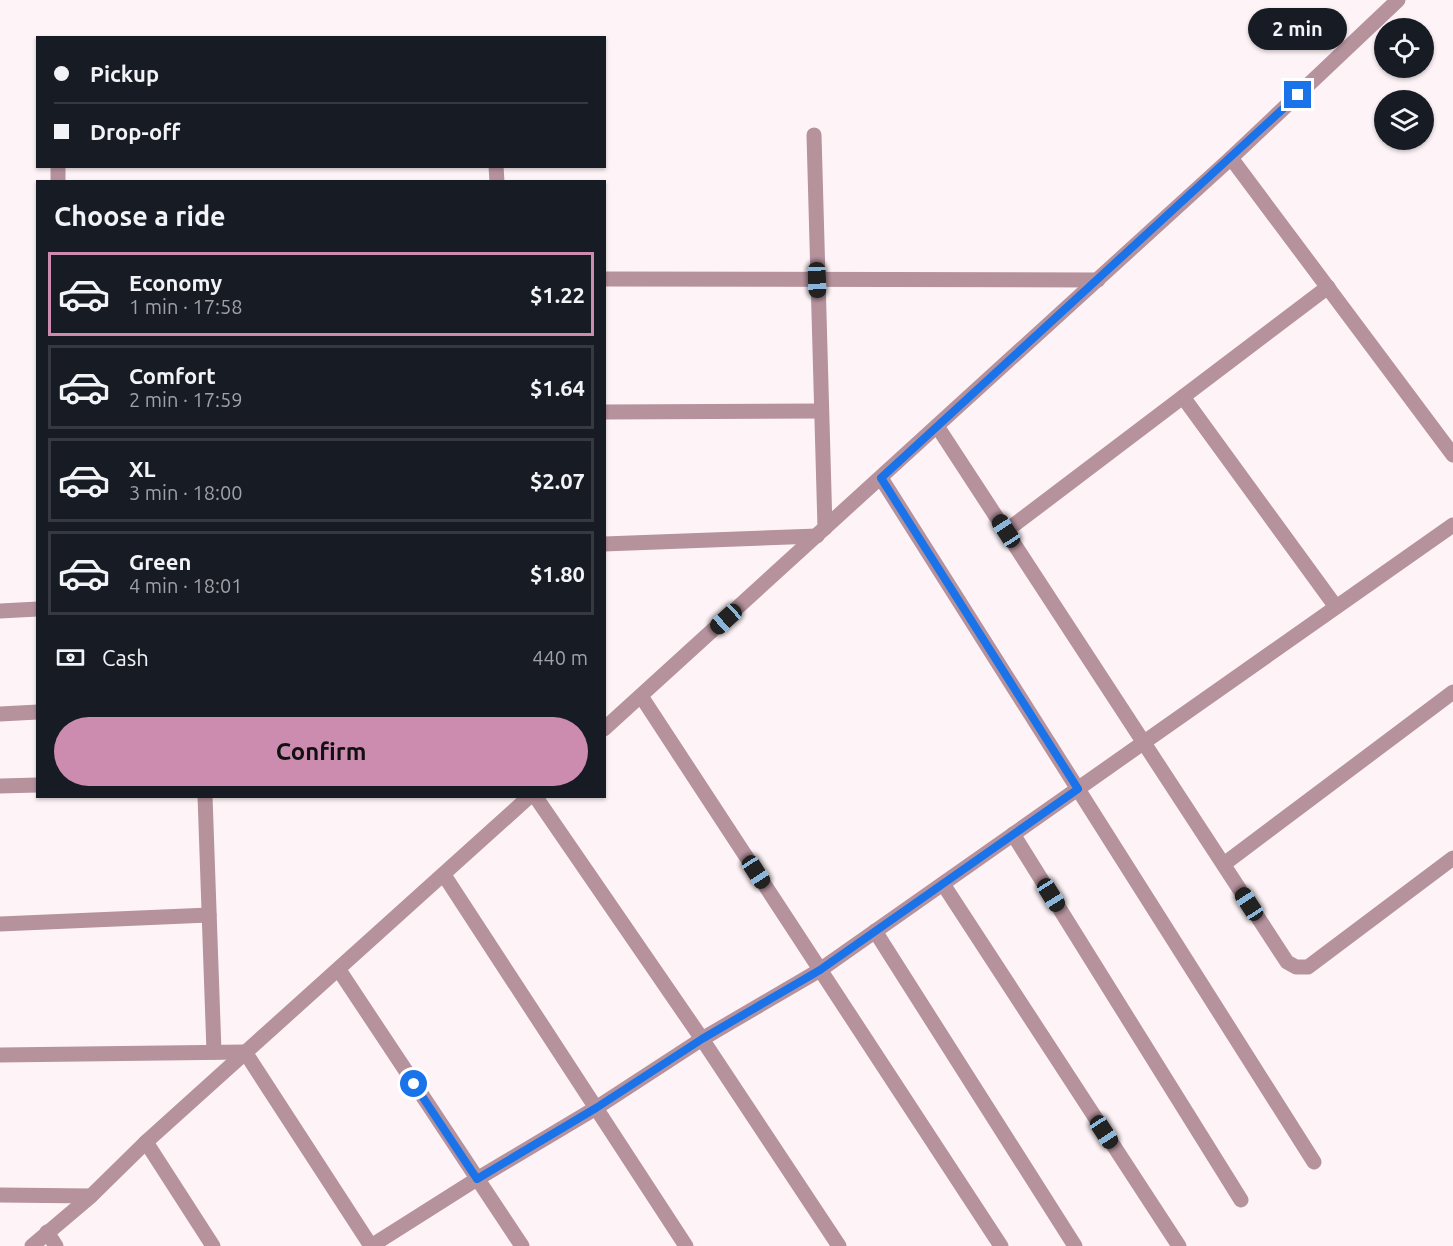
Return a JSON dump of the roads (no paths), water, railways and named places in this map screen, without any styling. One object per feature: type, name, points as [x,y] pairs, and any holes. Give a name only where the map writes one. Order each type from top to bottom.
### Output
[{"type":"street","points":[[606,727],[1232,158],[1398,0]]},
{"type":"street","points":[[814,135],[821,411],[821,532]]},
{"type":"street","points":[[1232,158],[1453,455]]},
{"type":"street","points":[[606,279],[1098,280]]},
{"type":"street","points":[[1006,531],[1328,287]]},
{"type":"street","points":[[1183,397],[1336,607]]},
{"type":"street","points":[[606,412],[821,411]]},
{"type":"street","points":[[937,426],[1287,962],[1296,967],[1308,967],[1453,858]]},
{"type":"street","points":[[881,478],[1314,1162]]},
{"type":"street","points":[[246,1052],[371,1246],[596,1108],[702,1039],[820,970],[1453,525]]},
{"type":"street","points":[[606,544],[821,532]]},
{"type":"street","points":[[0,611],[36,609]]},
{"type":"street","points":[[1224,864],[1453,692]]},
{"type":"street","points":[[641,696],[1001,1246]]},
{"type":"street","points":[[0,714],[36,712]]},
{"type":"street","points":[[0,786],[36,784]]},
{"type":"street","points":[[205,798],[214,1052]]},
{"type":"street","points":[[537,798],[702,1039],[839,1246]]},
{"type":"street","points":[[32,1246],[91,1196],[146,1142],[444,875],[523,800]]},
{"type":"street","points":[[1012,834],[1241,1200]]},
{"type":"street","points":[[444,875],[687,1246]]},
{"type":"street","points":[[943,884],[1179,1246]]},
{"type":"street","points":[[0,924],[209,915]]},
{"type":"street","points":[[875,931],[1075,1246]]},
{"type":"street","points":[[339,970],[522,1246]]},
{"type":"street","points":[[0,1055],[246,1052]]},
{"type":"street","points":[[146,1142],[213,1246]]},
{"type":"street","points":[[0,1195],[91,1196]]},
{"type":"street","points":[[47,1232],[56,1246]]}]
